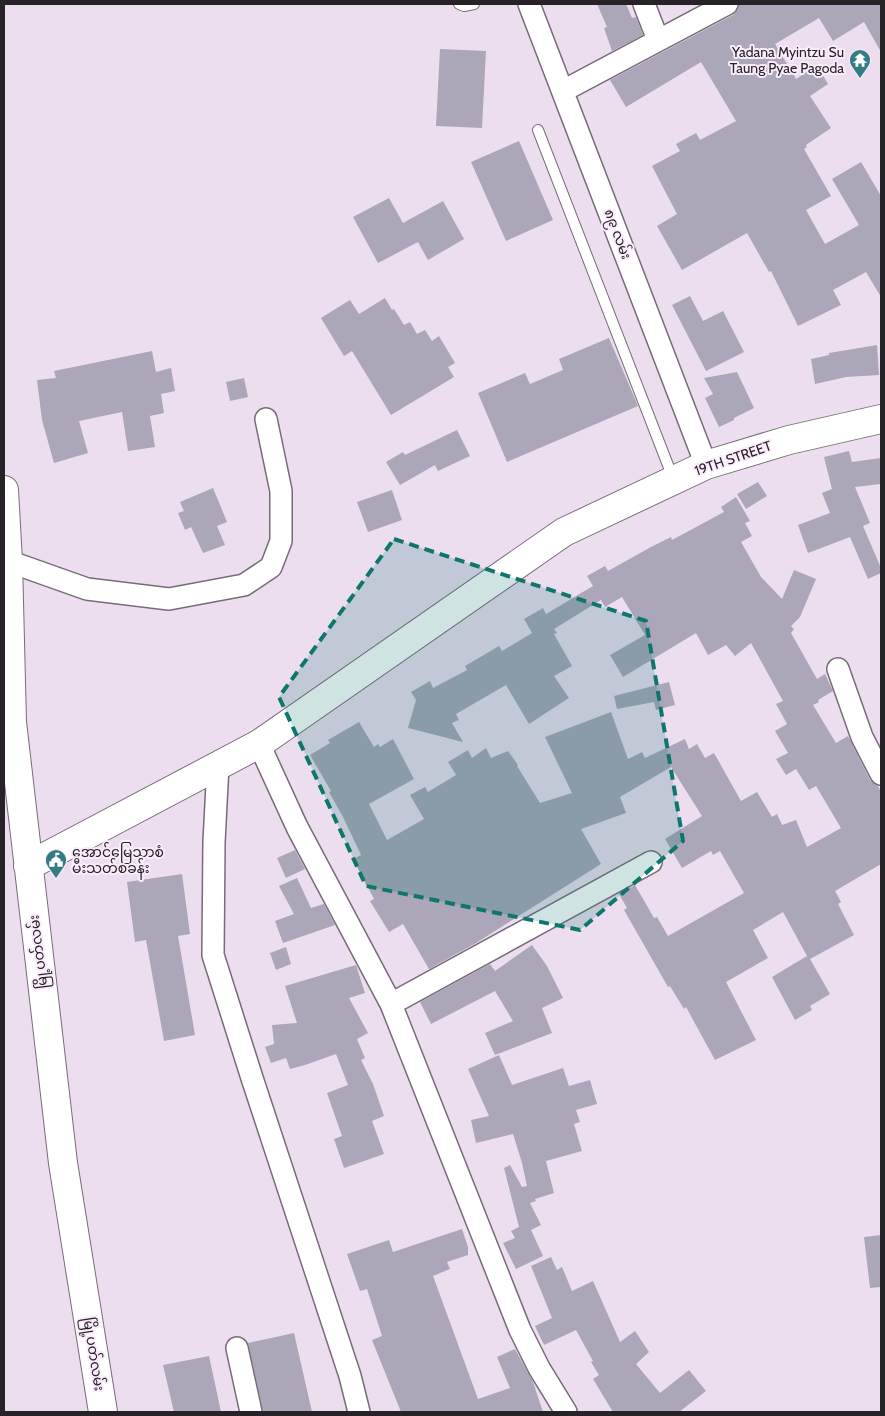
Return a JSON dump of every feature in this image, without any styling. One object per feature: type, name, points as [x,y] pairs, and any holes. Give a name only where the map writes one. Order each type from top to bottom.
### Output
[{"type":"street","name":"၈၉ လမ်း","points":[[529,4],[706,465]]},
{"type":"street","points":[[644,4],[658,40]]},
{"type":"street","points":[[563,91],[727,4]]},
{"type":"street","points":[[8,561],[87,590],[169,599],[244,584],[271,567],[281,541],[281,491],[266,419]]},
{"type":"street","name":"19TH STREET","points":[[28,866],[258,744],[564,532],[706,465],[789,440],[881,419]]},
{"type":"street","name":"မြို့ပတ်လမ်း","points":[[4,490],[8,561],[12,722],[63,1163],[103,1412]]},
{"type":"street","points":[[838,669],[862,737],[881,774]]},
{"type":"street","points":[[258,744],[297,827],[391,1004],[520,1330],[539,1368],[566,1412]]},
{"type":"street","points":[[218,765],[214,842],[213,955],[350,1376],[359,1412]]},
{"type":"street","points":[[391,1004],[651,862]]},
{"type":"street","points":[[237,1348],[251,1412]]},
{"type":"lane","points":[[459,4],[464,6],[474,4]]},
{"type":"lane","points":[[538,130],[674,480]]},
{"type":"highlighted area","points":[[394,539],[646,621],[683,841],[580,930],[366,886],[279,697]]},
{"type":"building","points":[[597,4],[626,4],[632,18],[636,17],[643,35],[612,51],[604,28],[607,27]]},
{"type":"building","points":[[739,4],[881,4],[881,52],[864,22],[833,41],[819,18],[775,44],[796,79],[817,65],[828,84],[810,96],[831,128],[806,145],[807,147],[804,149],[831,196],[806,210],[825,244],[859,225],[832,179],[861,162],[881,196],[881,297],[866,272],[833,290],[841,305],[798,326],[771,271],[769,272],[747,233],[682,270],[657,226],[677,214],[652,166],[680,151],[676,144],[696,133],[700,140],[736,121],[701,62],[626,107],[610,80],[733,15],[738,10]]},
{"type":"building","points":[[440,49],[486,51],[482,128],[436,126]]},
{"type":"building","points":[[519,141],[553,220],[506,241],[471,162]]},
{"type":"building","points":[[389,198],[403,223],[443,201],[464,239],[428,260],[418,242],[378,263],[353,217]]},
{"type":"building","points":[[690,296],[703,321],[723,311],[744,352],[706,371],[672,305]]},
{"type":"building","points":[[385,298],[404,325],[410,322],[417,334],[425,330],[432,341],[439,336],[455,363],[448,367],[454,377],[391,415],[352,351],[344,356],[321,318],[350,300],[359,314]]},
{"type":"building","points":[[609,338],[638,406],[507,462],[478,393],[525,373],[530,384],[563,370],[559,359]]},
{"type":"building","points":[[877,345],[879,375],[846,377],[815,384],[811,359],[829,355],[829,353]]},
{"type":"building","points":[[152,351],[156,372],[171,368],[175,391],[161,394],[164,413],[150,416],[155,447],[128,451],[122,412],[79,421],[88,453],[54,463],[42,420],[37,380],[56,378],[54,371]]},
{"type":"building","points":[[737,372],[754,408],[719,427],[705,398],[713,394],[704,378]]},
{"type":"building","points":[[244,378],[248,397],[230,401],[226,382]]},
{"type":"building","points":[[457,430],[470,456],[438,471],[435,465],[400,485],[386,462],[403,452],[405,455]]},
{"type":"building","points":[[849,451],[852,462],[881,458],[881,484],[855,487],[870,523],[863,526],[881,568],[881,573],[868,579],[850,537],[808,553],[798,525],[830,513],[822,493],[832,489],[824,457]]},
{"type":"building","points":[[758,482],[767,496],[746,509],[737,494]]},
{"type":"building","points":[[213,488],[227,522],[217,526],[225,545],[203,553],[191,527],[185,530],[178,513],[184,511],[180,502]]},
{"type":"building","points":[[392,490],[402,520],[368,532],[357,502]]},
{"type":"building","points":[[736,497],[750,521],[745,523],[752,536],[741,542],[761,577],[782,599],[794,570],[816,579],[800,617],[791,626],[794,629],[791,633],[817,679],[825,674],[833,691],[813,705],[836,743],[848,736],[870,780],[878,786],[881,792],[881,864],[835,891],[841,902],[838,904],[854,935],[810,959],[830,994],[810,1006],[812,1010],[795,1020],[772,977],[807,956],[783,912],[753,930],[768,958],[726,982],[756,1040],[715,1060],[686,1007],[684,1009],[670,986],[668,987],[624,910],[627,908],[619,894],[635,885],[654,918],[657,917],[668,936],[744,893],[720,851],[713,855],[711,851],[682,868],[665,839],[702,816],[671,767],[620,797],[626,813],[581,829],[601,864],[476,943],[429,969],[403,924],[389,932],[370,901],[374,899],[353,859],[361,855],[329,792],[331,791],[310,755],[330,743],[328,740],[359,722],[374,747],[378,744],[380,747],[393,739],[414,779],[369,804],[387,840],[424,819],[410,795],[425,787],[428,792],[456,775],[448,762],[468,750],[472,758],[486,748],[491,758],[508,751],[540,803],[572,793],[545,737],[611,712],[628,759],[642,752],[645,758],[685,739],[689,749],[697,744],[705,758],[714,753],[741,801],[757,792],[772,817],[777,814],[782,825],[796,820],[807,847],[841,828],[816,786],[809,790],[796,769],[786,775],[776,759],[788,753],[775,731],[787,724],[776,704],[783,701],[751,643],[735,656],[726,645],[708,655],[696,633],[623,677],[610,655],[645,635],[622,597],[605,607],[601,600],[554,629],[557,633],[554,634],[572,666],[554,676],[569,698],[529,724],[506,685],[456,714],[459,720],[452,723],[463,742],[408,728],[416,700],[411,692],[430,681],[433,688],[467,670],[465,666],[499,646],[502,651],[532,633],[524,619],[543,608],[546,614],[593,586],[587,576],[605,566],[608,571],[671,537],[672,540],[724,512],[721,507]]},
{"type":"building","points":[[669,682],[675,705],[656,710],[654,702],[617,709],[614,696]]},
{"type":"building","points":[[295,850],[305,869],[286,878],[277,858]]},
{"type":"building","points":[[182,874],[190,934],[178,936],[195,1035],[164,1041],[146,940],[135,942],[127,882]]},
{"type":"building","points":[[297,878],[311,908],[324,904],[335,925],[283,943],[275,921],[294,914],[279,886]]},
{"type":"building","points":[[532,945],[547,966],[563,998],[542,1008],[552,1033],[495,1055],[485,1033],[513,1021],[495,991],[431,1024],[420,1002],[490,964],[495,971]]},
{"type":"building","points":[[286,947],[291,964],[276,970],[270,953]]},
{"type":"building","points":[[356,965],[365,993],[349,998],[368,1033],[357,1039],[365,1058],[361,1060],[373,1084],[384,1116],[372,1121],[384,1154],[344,1168],[334,1139],[342,1136],[327,1093],[348,1085],[336,1054],[290,1069],[286,1058],[271,1063],[265,1047],[274,1044],[272,1025],[297,1023],[285,986]]},
{"type":"building","points":[[499,1055],[512,1085],[563,1068],[569,1086],[590,1080],[597,1104],[576,1110],[580,1122],[574,1124],[582,1151],[546,1161],[554,1193],[535,1199],[536,1201],[530,1203],[541,1225],[531,1230],[543,1256],[516,1269],[503,1243],[515,1238],[511,1231],[519,1227],[504,1168],[510,1165],[522,1187],[527,1186],[522,1163],[513,1134],[476,1143],[471,1120],[489,1116],[468,1069]]},
{"type":"building","points":[[462,1229],[468,1247],[468,1255],[447,1262],[450,1269],[433,1276],[478,1399],[510,1388],[497,1357],[515,1349],[533,1382],[543,1412],[401,1412],[372,1340],[382,1336],[367,1289],[360,1291],[347,1254],[389,1240],[393,1252]]},
{"type":"building","points":[[881,1235],[881,1287],[870,1288],[864,1237]]},
{"type":"building","points":[[551,1257],[557,1270],[562,1267],[572,1291],[593,1281],[620,1342],[635,1331],[649,1352],[636,1364],[660,1393],[689,1370],[706,1391],[679,1412],[613,1412],[593,1379],[599,1375],[576,1330],[544,1345],[535,1326],[552,1318],[531,1266]]},
{"type":"building","points":[[294,1333],[312,1412],[263,1412],[248,1343]]},
{"type":"building","points":[[209,1356],[221,1412],[174,1412],[163,1365]]},
{"type":"place","name":"Yadana Myintzu Su Taung Pyae Pagoda","points":[[860,79]]},
{"type":"place","name":"အောင်မြေသာစံ မီးသတ်စခန်း","points":[[56,879]]}]
